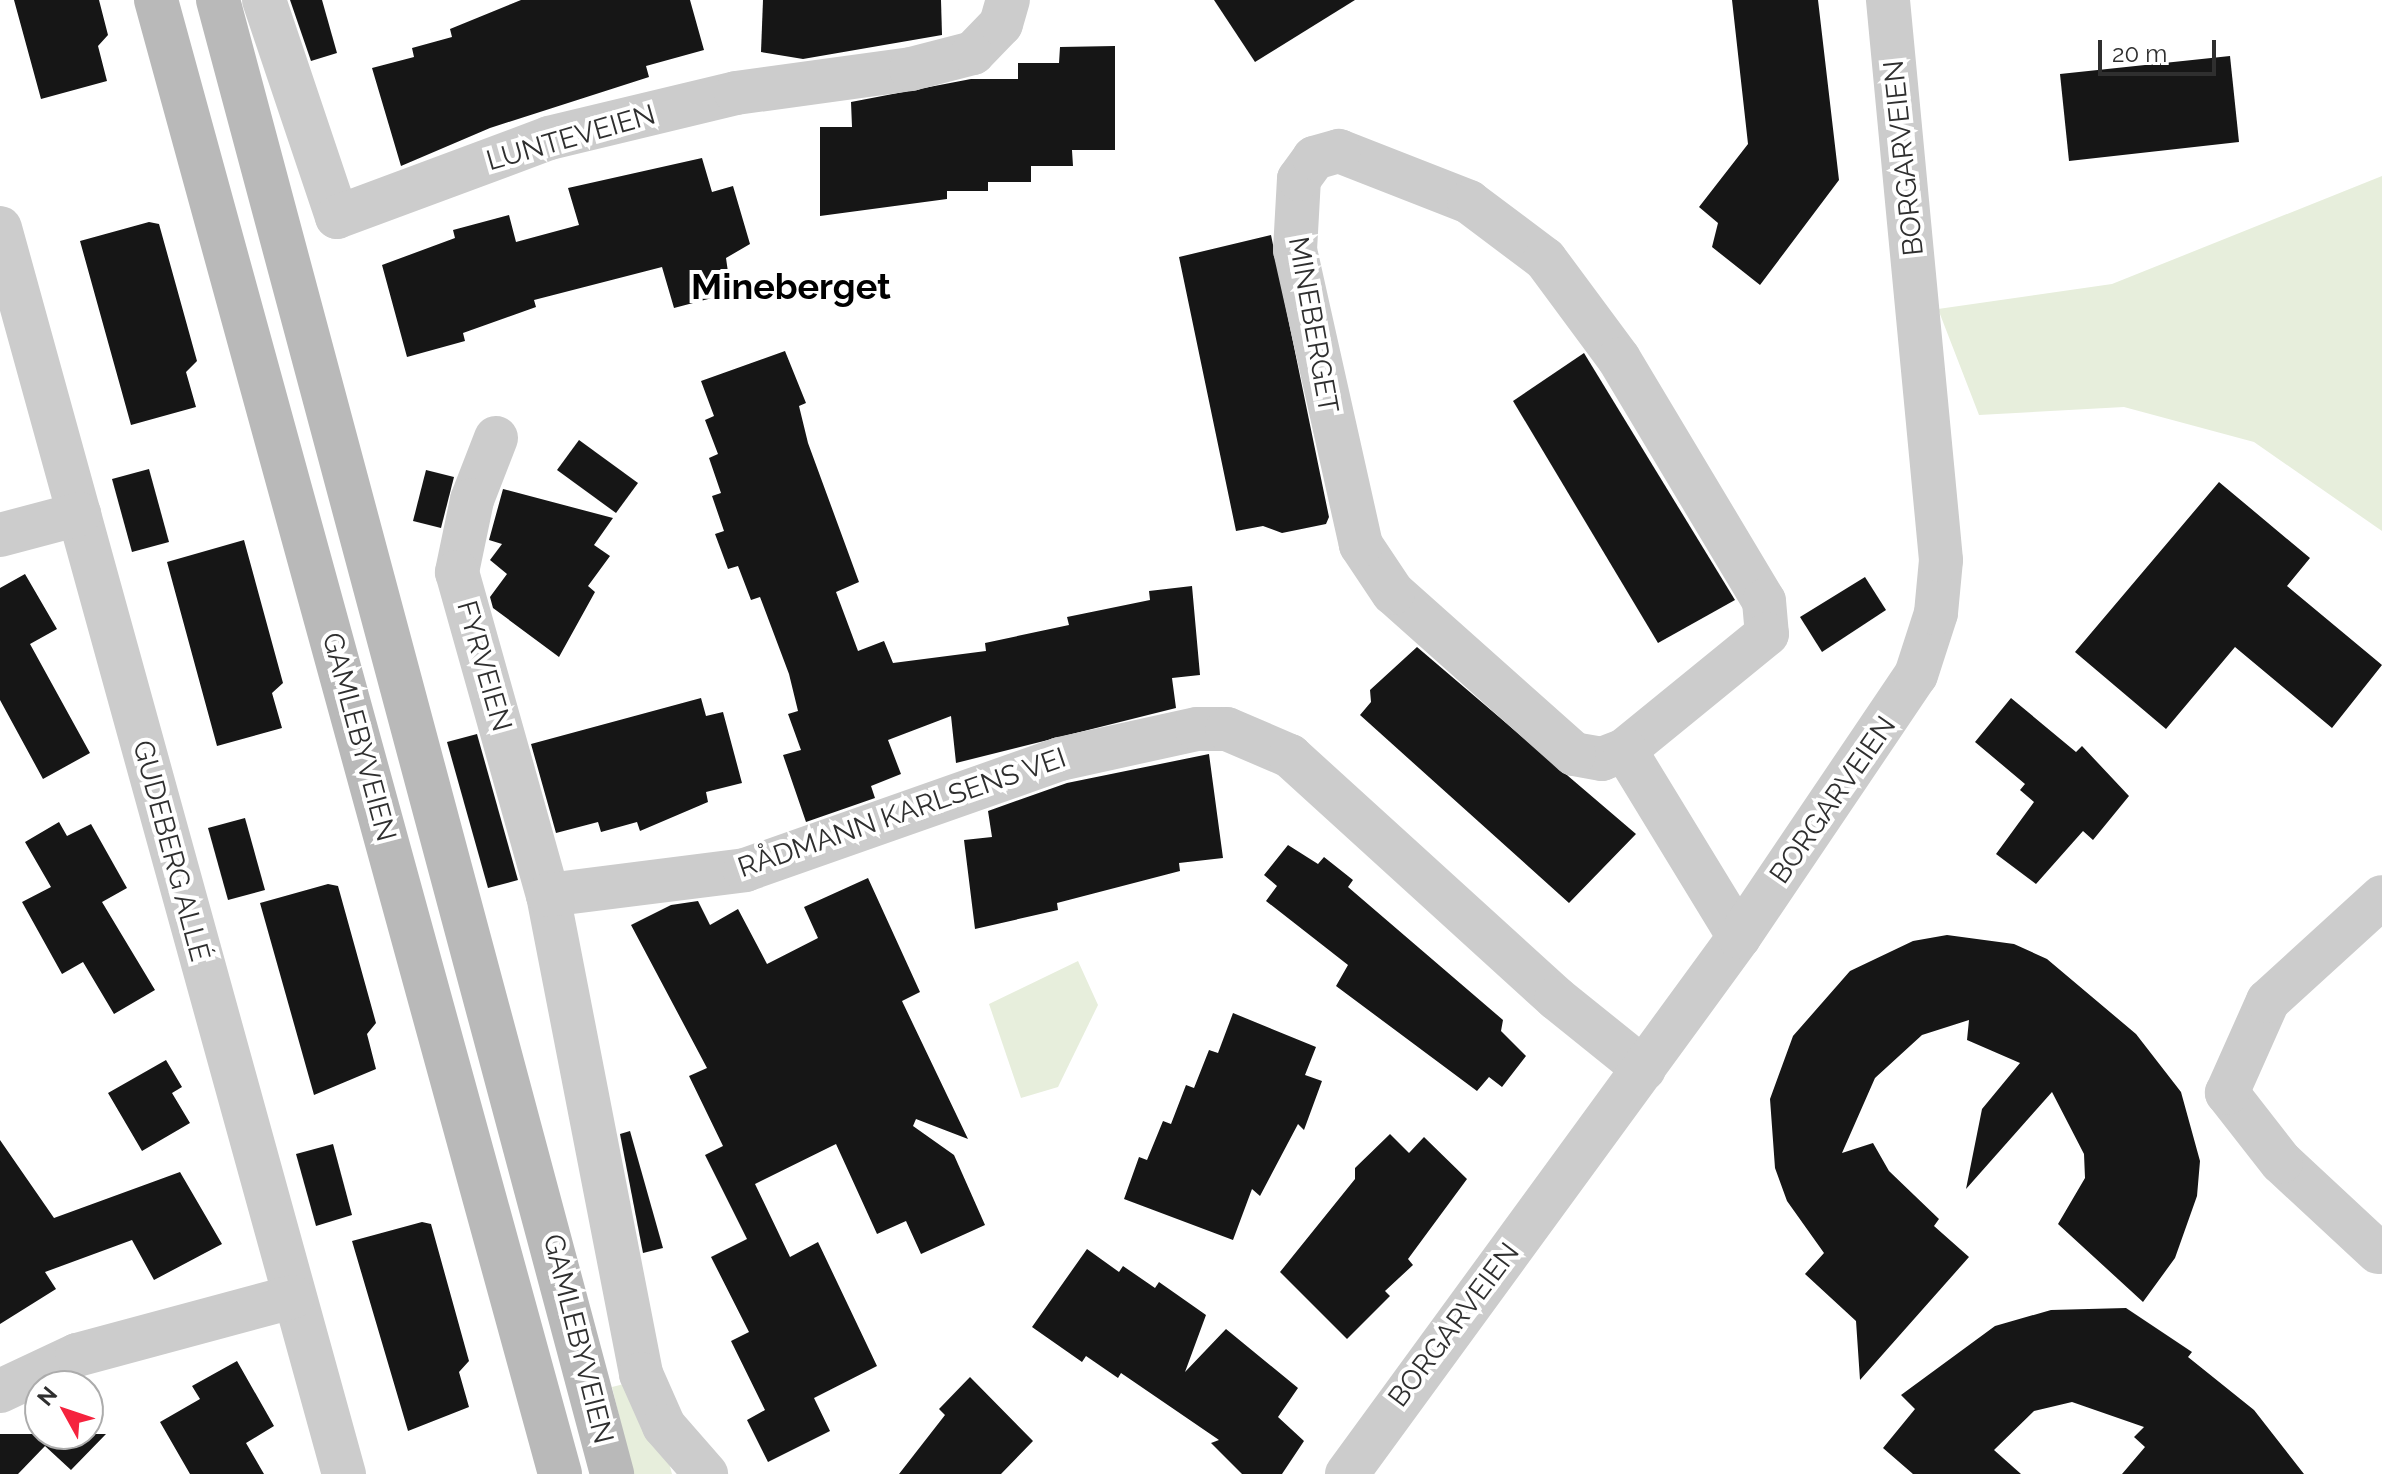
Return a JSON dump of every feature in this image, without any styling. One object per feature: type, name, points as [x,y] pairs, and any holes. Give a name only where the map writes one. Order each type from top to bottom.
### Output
[{"type":"street","name":"GAMLEBYVEIEN","points":[[156,0],[560,1474]]},
{"type":"street","name":"GAMLEBYVEIEN","points":[[218,0],[612,1474]]},
{"type":"street","name":"LUNTEVEIEN","points":[[264,0],[337,217],[549,138],[736,93],[911,69],[973,53],[1001,24],[1008,0]]},
{"type":"street","name":"BORGARVEIEN","points":[[1347,1474],[1739,937],[1890,720],[1916,675],[1936,613],[1941,560],[1888,0]]},
{"type":"street","name":"MINEBERGET","points":[[1339,151],[1469,202],[1545,259],[1611,347],[1764,601],[1767,634],[1625,750],[1602,759],[1574,754],[1374,570],[1345,488],[1295,250],[1296,188],[1314,158],[1339,151]]},
{"type":"street","name":"GUDEBERG ALLÉ","points":[[0,228],[292,1297],[344,1474]]},
{"type":"street","name":"FYRVEIEN","points":[[496,438],[472,500],[457,572],[548,895]]},
{"type":"street","points":[[0,535],[79,514]]},
{"type":"street","name":"RÅDMANN KARLSENS VEI","points":[[548,895],[745,870],[1060,759],[1197,729],[1227,729],[1290,756],[1556,998],[1644,1069]]},
{"type":"street","points":[[1625,750],[1739,937]]},
{"type":"street","points":[[548,895],[641,1374],[664,1426],[706,1474]]},
{"type":"street","points":[[2378,1252],[2281,1162],[2227,1093],[2268,1001],[2382,897]]},
{"type":"street","points":[[0,1391],[77,1355],[292,1297]]},
{"type":"green space","points":[[2382,176],[2382,531],[2254,442],[2124,407],[1979,415],[1938,309],[2112,284]]},
{"type":"green space","points":[[1078,961],[1098,1005],[1058,1087],[1021,1098],[989,1004]]},
{"type":"green space","points":[[636,1381],[657,1418],[672,1474],[633,1474],[612,1387]]},
{"type":"building","points":[[14,0],[99,0],[108,35],[98,46],[107,81],[41,99]]},
{"type":"building","points":[[290,0],[322,0],[337,53],[311,61]]},
{"type":"building","points":[[521,0],[690,0],[704,50],[646,66],[649,77],[490,128],[401,166],[372,68],[414,57],[412,48],[452,37],[450,29]]},
{"type":"building","points":[[763,0],[941,0],[942,35],[803,59],[761,52]]},
{"type":"building","points":[[1214,0],[1355,0],[1255,62]]},
{"type":"building","points":[[1732,0],[1818,0],[1839,180],[1760,285],[1712,247],[1718,223],[1699,207],[1748,144]]},
{"type":"building","points":[[1115,46],[1115,150],[1072,150],[1073,166],[1031,166],[1031,182],[988,182],[988,191],[947,191],[947,199],[820,216],[820,127],[852,127],[851,102],[971,79],[1018,79],[1018,63],[1059,63],[1060,47]]},
{"type":"building","points":[[2230,56],[2239,142],[2069,161],[2060,74]]},
{"type":"building","points":[[702,158],[712,192],[733,186],[750,244],[726,258],[731,293],[674,308],[662,267],[534,300],[536,307],[463,333],[465,341],[407,357],[382,265],[455,238],[453,230],[509,215],[516,242],[579,225],[568,188]]},
{"type":"building","points":[[149,222],[159,224],[197,361],[186,372],[196,407],[131,425],[80,241]]},
{"type":"building","points":[[1271,235],[1329,517],[1326,524],[1282,533],[1263,526],[1236,531],[1179,257]]},
{"type":"building","points":[[785,351],[806,403],[799,406],[808,443],[859,582],[836,592],[858,651],[884,641],[893,663],[986,651],[985,643],[1069,625],[1067,617],[1150,600],[1149,591],[1192,586],[1200,675],[1172,678],[1176,708],[956,763],[951,716],[888,740],[901,774],[871,786],[875,798],[806,822],[783,755],[801,750],[788,714],[798,711],[789,674],[760,597],[751,600],[738,566],[728,569],[715,534],[724,531],[712,496],[721,493],[709,458],[718,454],[705,420],[714,416],[701,381]]},
{"type":"building","points":[[1584,353],[1735,600],[1658,643],[1513,401]]},
{"type":"building","points":[[579,440],[638,483],[616,513],[557,470]]},
{"type":"building","points":[[149,469],[169,542],[132,552],[112,479]]},
{"type":"building","points":[[426,470],[454,477],[441,528],[413,521]]},
{"type":"building","points":[[2219,482],[2310,558],[2287,586],[2382,665],[2332,728],[2235,647],[2166,729],[2075,652]]},
{"type":"building","points":[[503,489],[613,518],[594,545],[610,556],[588,586],[595,592],[559,657],[493,608],[490,597],[507,574],[490,560],[502,544],[489,540]]},
{"type":"building","points":[[244,540],[283,683],[272,693],[282,728],[217,746],[167,562]]},
{"type":"building","points":[[25,574],[57,629],[30,644],[90,753],[43,779],[0,700],[0,588]]},
{"type":"building","points":[[1865,577],[1886,610],[1822,652],[1800,617]]},
{"type":"building","points":[[1417,647],[1636,834],[1569,903],[1360,715],[1371,702],[1370,690]]},
{"type":"building","points":[[701,698],[706,716],[723,712],[742,783],[706,792],[708,802],[640,831],[637,822],[601,832],[598,822],[556,833],[531,744]]},
{"type":"building","points":[[2011,698],[2076,752],[2082,746],[2129,796],[2093,840],[2083,831],[2036,884],[1996,854],[2034,802],[2020,790],[2025,784],[1975,742]]},
{"type":"building","points":[[477,734],[518,880],[488,888],[447,742]]},
{"type":"building","points":[[1209,754],[1223,858],[1179,863],[1180,871],[1057,903],[1058,910],[975,929],[964,840],[992,837],[988,811],[1067,783]]},
{"type":"building","points":[[245,818],[265,890],[228,900],[208,828]]},
{"type":"building","points":[[59,822],[67,836],[91,824],[127,888],[102,902],[155,990],[114,1014],[83,962],[62,974],[22,902],[51,887],[25,842]]},
{"type":"building","points":[[1288,845],[1318,864],[1324,857],[1353,880],[1348,887],[1503,1020],[1501,1031],[1526,1056],[1502,1087],[1489,1077],[1477,1091],[1336,986],[1348,965],[1266,901],[1277,886],[1264,875]]},
{"type":"building","points":[[868,878],[920,992],[902,1001],[968,1139],[916,1119],[913,1126],[954,1155],[985,1225],[921,1254],[906,1221],[877,1234],[836,1144],[755,1184],[790,1257],[818,1242],[877,1366],[814,1398],[830,1431],[768,1462],[747,1420],[765,1410],[731,1341],[749,1332],[711,1257],[747,1239],[705,1155],[723,1146],[689,1076],[707,1068],[631,925],[671,905],[698,901],[710,925],[738,909],[767,964],[818,938],[804,907]]},
{"type":"building","points":[[328,884],[338,886],[376,1023],[367,1034],[376,1069],[314,1095],[260,903]]},
{"type":"building","points":[[1947,935],[2014,944],[2047,959],[2136,1034],[2181,1092],[2200,1161],[2197,1196],[2175,1258],[2143,1302],[2058,1224],[2085,1178],[2084,1154],[2052,1092],[1966,1189],[1982,1109],[2020,1063],[1967,1040],[1969,1020],[1922,1035],[1875,1078],[1842,1153],[1873,1143],[1889,1171],[1939,1219],[1934,1226],[1969,1257],[1860,1380],[1856,1321],[1805,1274],[1824,1253],[1787,1201],[1775,1168],[1770,1099],[1793,1036],[1850,971],[1913,941]]},
{"type":"building","points":[[1233,1013],[1316,1047],[1305,1075],[1322,1081],[1304,1130],[1298,1124],[1260,1196],[1252,1189],[1233,1240],[1124,1199],[1139,1157],[1147,1160],[1163,1121],[1171,1124],[1186,1085],[1194,1088],[1209,1050],[1218,1053]]},
{"type":"building","points":[[166,1060],[182,1087],[172,1093],[190,1123],[142,1151],[108,1093]]},
{"type":"building","points":[[630,1131],[663,1248],[643,1253],[620,1134]]},
{"type":"building","points":[[1390,1134],[1409,1153],[1424,1137],[1467,1179],[1408,1259],[1413,1265],[1385,1291],[1390,1296],[1347,1339],[1280,1272],[1355,1179],[1355,1168]]},
{"type":"building","points":[[0,1140],[54,1218],[180,1172],[222,1244],[154,1280],[132,1240],[45,1272],[56,1289],[0,1324]]},
{"type":"building","points":[[333,1144],[352,1215],[316,1226],[296,1154]]},
{"type":"building","points":[[422,1222],[431,1224],[469,1361],[459,1372],[469,1407],[408,1431],[352,1241]]},
{"type":"building","points":[[1087,1249],[1119,1272],[1123,1266],[1155,1288],[1159,1282],[1206,1315],[1185,1372],[1226,1329],[1298,1388],[1278,1417],[1304,1441],[1282,1474],[1242,1474],[1211,1443],[1219,1440],[1121,1373],[1118,1378],[1086,1356],[1082,1362],[1032,1327]]},
{"type":"building","points":[[2126,1308],[2192,1352],[2188,1357],[2254,1410],[2304,1474],[2122,1474],[2145,1447],[2134,1437],[2144,1427],[2072,1402],[2034,1411],[1994,1450],[2021,1474],[1913,1474],[1883,1448],[1915,1409],[1901,1395],[1995,1326],[2051,1310]]},
{"type":"building","points":[[237,1361],[274,1426],[246,1443],[264,1474],[190,1474],[160,1422],[200,1399],[192,1386]]},
{"type":"building","points":[[970,1377],[1033,1441],[1001,1474],[899,1474],[945,1415],[939,1409]]},
{"type":"building","points":[[0,1434],[24,1434],[24,1450],[41,1450],[18,1474],[0,1474]]},
{"type":"building","points":[[49,1450],[90,1450],[71,1470]]},
{"type":"district","name":"Mineberget","points":[[791,287]]}]
